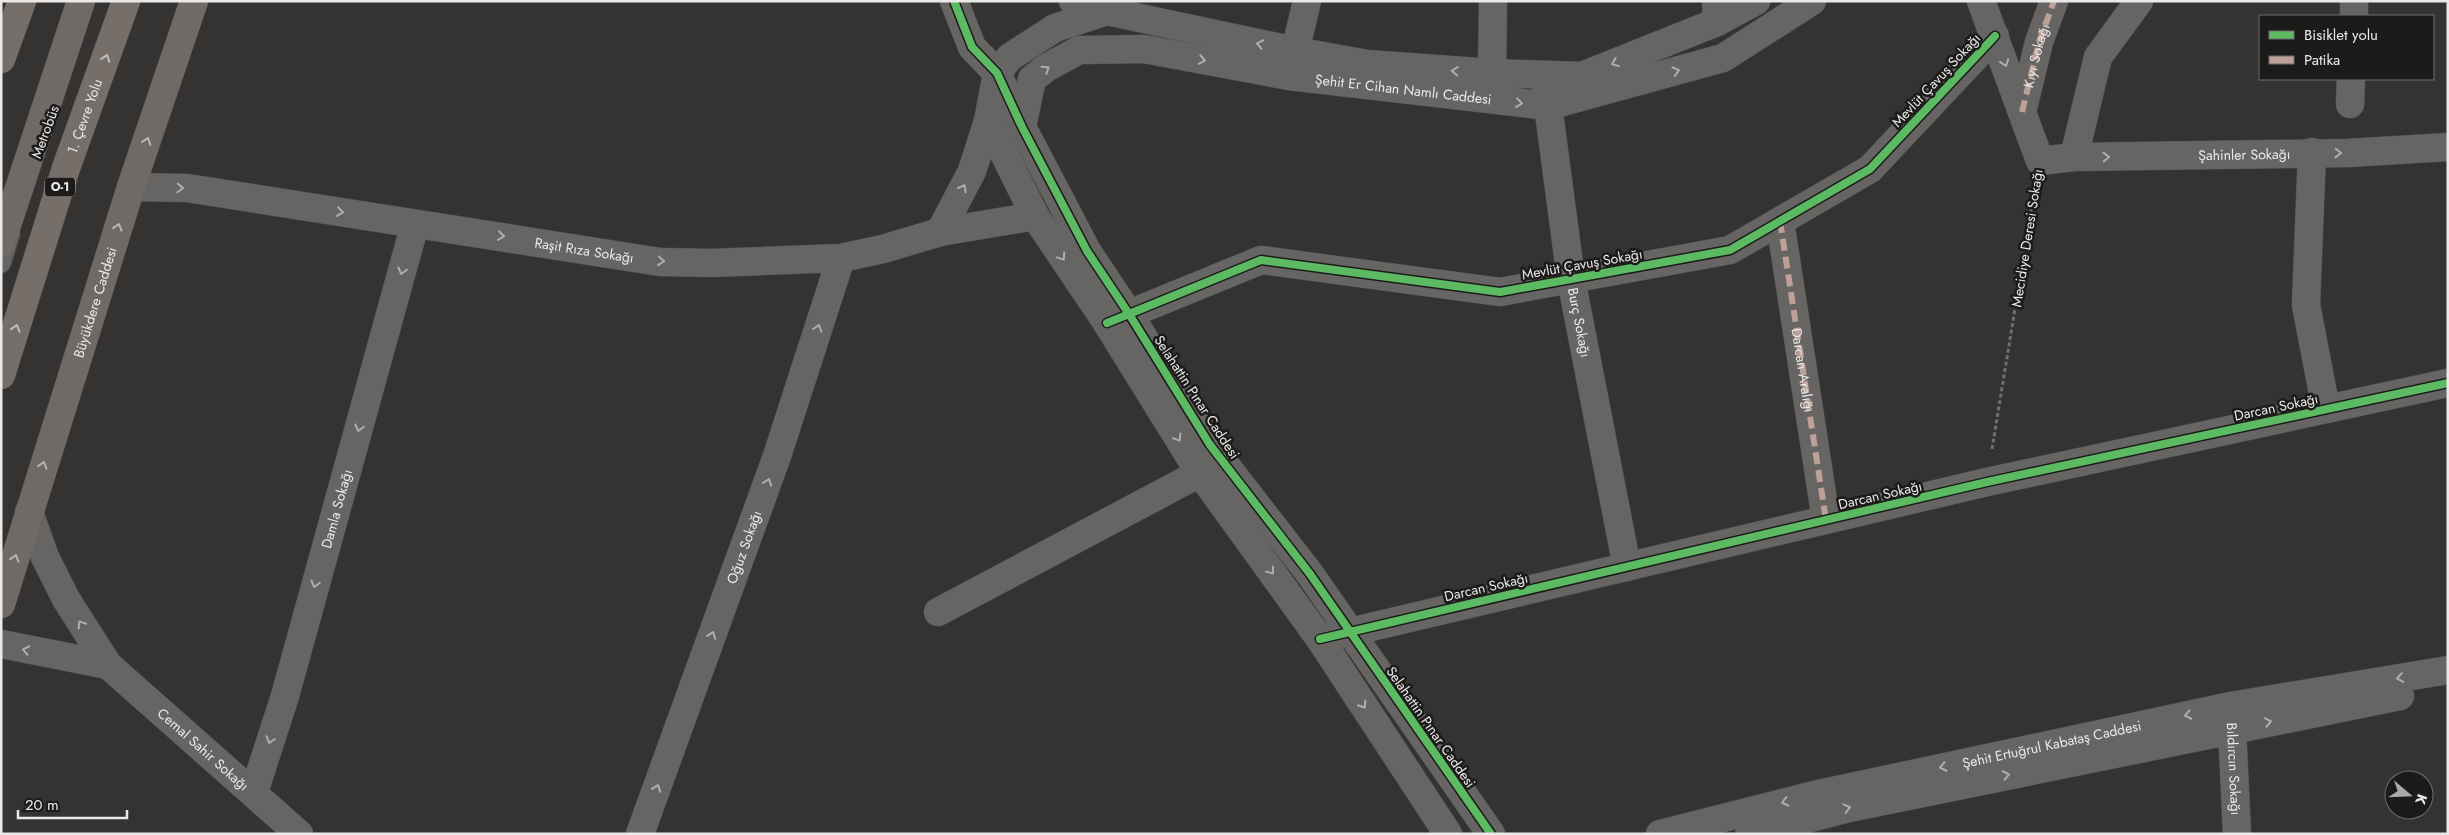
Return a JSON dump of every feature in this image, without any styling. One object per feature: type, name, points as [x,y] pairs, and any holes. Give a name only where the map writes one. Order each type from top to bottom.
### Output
[{"type":"highway","points":[[1,59],[22,1]]},
{"type":"highway","name":"1. Çevre Yolu","points":[[1,375],[66,168],[126,1]]},
{"type":"main road","points":[[1,243],[80,1]]},
{"type":"main road","name":"Büyükdere Caddesi","points":[[1,604],[131,187],[194,1]]},
{"type":"street","name":"Selahattin Pınar Caddesi","points":[[954,1],[972,47],[997,73],[1022,127],[1087,251],[1129,314],[1200,473],[1320,639],[1448,834]]},
{"type":"street","name":"Şehit Er Cihan Namlı Caddesi","points":[[1073,1],[1292,64],[1367,64],[1492,73],[1582,76],[1716,12],[1756,1]]},
{"type":"street","points":[[1292,64],[1307,1]]},
{"type":"street","points":[[1492,73],[1493,1]]},
{"type":"street","name":"Şehit Er Cihan Namlı Caddesi","points":[[1022,127],[1032,79],[1046,68],[1079,50],[1144,49],[1292,64],[1548,106],[1723,58],[1812,1]]},
{"type":"street","name":"Mecidiye Deresi Sokağı","points":[[1981,1],[2040,161]]},
{"type":"street","name":"Kıyı Sokağı","points":[[2022,112],[2039,42],[2054,1]]},
{"type":"street","points":[[2074,157],[2098,57],[2138,1]]},
{"type":"street","points":[[2354,1],[2354,15]]},
{"type":"street","points":[[940,232],[972,171],[988,121],[997,73],[1010,57],[1055,28],[1107,11]]},
{"type":"street","name":"Mevlüt Çavuş Sokağı","points":[[1129,314],[1262,260],[1500,292],[1730,250],[1870,169],[1995,36]]},
{"type":"street","name":"Burç Sokağı","points":[[1544,75],[1571,279],[1627,567]]},
{"type":"street","name":"Selahattin Pınar Caddesi","points":[[988,121],[1035,216],[1129,314]]},
{"type":"street","name":"Şahinler Sokağı","points":[[2040,161],[2074,157],[2312,152],[2348,153],[2448,147]]},
{"type":"street","points":[[2312,152],[2306,305],[2326,410]]},
{"type":"street","name":"Raşit Rıza Sokağı","points":[[131,187],[187,188],[415,224],[551,243],[660,262],[712,263],[841,258],[883,249],[940,232],[1035,216]]},
{"type":"street","name":"Darcan Aralığı","points":[[1780,221],[1826,520]]},
{"type":"street","name":"Damla Sokağı","points":[[254,792],[287,686],[415,224]]},
{"type":"street","name":"Oğuz Sokağı","points":[[640,834],[778,456],[841,258]]},
{"type":"street","name":"Darcan Sokağı","points":[[1320,639],[1987,482],[2448,383]]},
{"type":"street","name":"Selahattin Pınar Caddesi","points":[[1165,394],[1210,445],[1310,574],[1491,834]]},
{"type":"street","points":[[938,612],[1200,473]]},
{"type":"street","name":"Cemal Sahir Sokağı","points":[[29,512],[45,556],[66,599],[108,664],[299,834]]},
{"type":"street","points":[[1,644],[108,664]]},
{"type":"street","name":"Şehit Ertuğrul Kabataş Caddesi","points":[[1660,834],[1814,795],[2231,718],[2447,675]]},
{"type":"street","name":"Şehit Ertuğrul Kabataş Caddesi","points":[[1749,834],[1849,808],[2231,718]]},
{"type":"street","name":"Bıldırcın Sokağı","points":[[2231,718],[2237,834]]},
{"type":"lane","name":"Metrobüs","points":[[1,263],[25,187],[92,1]]},
{"type":"marked path","points":[[2022,112],[2039,42],[2054,1]]},
{"type":"marked path","points":[[1780,221],[1826,520]]},
{"type":"cycle path","points":[[954,1],[972,47],[997,73],[1022,127],[1087,251],[1129,314],[1210,445],[1310,574],[1491,834]]},
{"type":"cycle path","points":[[1107,323],[1261,260],[1500,292],[1730,250],[1870,169],[1995,36]]},
{"type":"cycle path","points":[[1320,639],[1987,482],[2448,383]]}]
